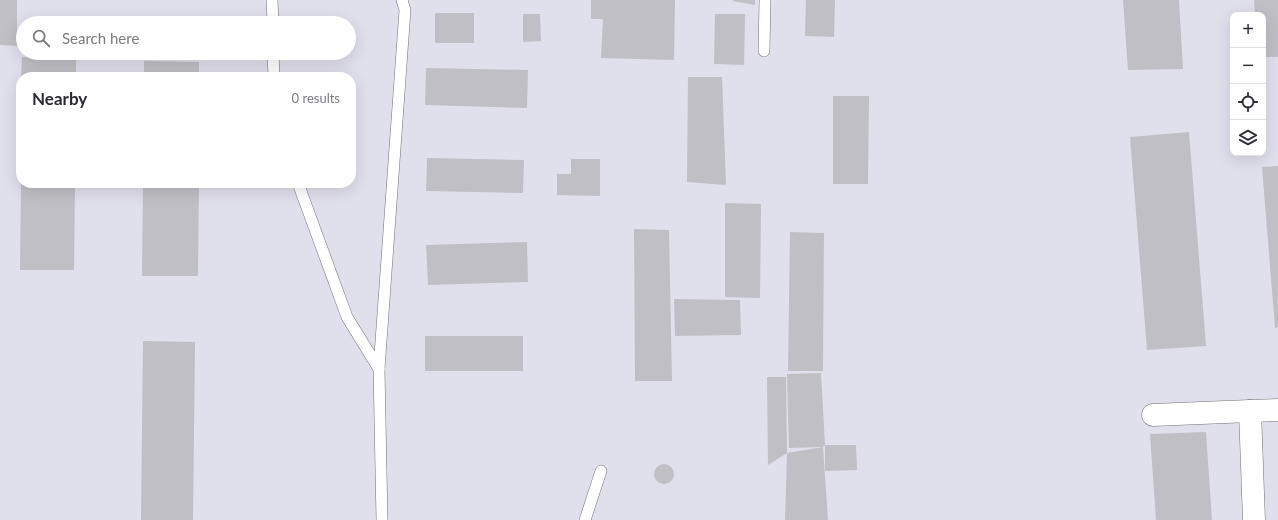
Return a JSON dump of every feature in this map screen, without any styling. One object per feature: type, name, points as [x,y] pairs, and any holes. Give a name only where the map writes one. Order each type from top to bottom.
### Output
[{"type":"street","points":[[1153,415],[1278,410]]},
{"type":"street","points":[[1250,412],[1254,520]]},
{"type":"lane","points":[[272,0],[273,16]]},
{"type":"lane","points":[[382,520],[379,369],[405,10],[402,0]]},
{"type":"lane","points":[[764,51],[765,0]]},
{"type":"lane","points":[[273,60],[274,72]]},
{"type":"lane","points":[[300,188],[347,317],[379,369]]},
{"type":"lane","points":[[585,520],[601,471]]},
{"type":"shaded area","points":[[0,0],[1278,0],[1278,520],[0,520]]},
{"type":"building","points":[[0,0],[17,0],[16,46],[0,45]]},
{"type":"building","points":[[591,0],[675,0],[674,60],[601,58],[603,19],[591,19]]},
{"type":"building","points":[[755,0],[755,5],[733,1]]},
{"type":"building","points":[[806,0],[835,0],[834,37],[805,36]]},
{"type":"building","points":[[1123,0],[1179,0],[1183,69],[1128,70]]},
{"type":"building","points":[[1254,0],[1278,0],[1278,57],[1266,57],[1266,12],[1255,12]]},
{"type":"building","points":[[435,13],[474,13],[474,43],[435,43]]},
{"type":"building","points":[[523,14],[540,14],[541,41],[523,42]]},
{"type":"building","points":[[715,14],[745,14],[744,65],[714,64]]},
{"type":"building","points":[[22,60],[76,60],[76,72],[21,72]]},
{"type":"building","points":[[144,61],[199,62],[199,72],[144,72]]},
{"type":"building","points":[[426,68],[528,70],[527,108],[425,105]]},
{"type":"building","points":[[688,77],[722,77],[726,185],[687,182]]},
{"type":"building","points":[[833,96],[869,96],[868,184],[833,184]]},
{"type":"building","points":[[1189,132],[1206,346],[1147,350],[1130,137]]},
{"type":"building","points":[[427,158],[524,160],[523,193],[426,191]]},
{"type":"building","points":[[571,159],[600,159],[600,196],[557,195],[557,174],[571,174]]},
{"type":"building","points":[[1278,166],[1278,327],[1275,328],[1262,167]]},
{"type":"building","points":[[21,188],[75,188],[74,270],[20,270]]},
{"type":"building","points":[[143,188],[199,188],[198,276],[142,276]]},
{"type":"building","points":[[725,203],[761,204],[760,298],[725,297]]},
{"type":"building","points":[[634,229],[669,230],[672,381],[635,381]]},
{"type":"building","points":[[790,232],[824,233],[823,371],[788,371]]},
{"type":"building","points":[[527,242],[528,282],[428,285],[426,245]]},
{"type":"building","points":[[674,299],[740,300],[741,335],[675,336]]},
{"type":"building","points":[[425,336],[523,336],[523,371],[425,371]]},
{"type":"building","points":[[143,341],[195,342],[193,520],[141,520]]},
{"type":"building","points":[[821,373],[825,445],[823,447],[789,448],[787,374]]},
{"type":"building","points":[[767,377],[786,377],[787,453],[768,465]]},
{"type":"building","points":[[1206,432],[1212,520],[1156,520],[1150,434]]},
{"type":"building","points":[[825,445],[856,445],[857,470],[825,471]]},
{"type":"building","points":[[823,447],[828,520],[785,520],[787,453]]},
{"type":"building","points":[[664,464],[671,467],[674,474],[671,481],[664,484],[657,481],[654,474],[657,467]]}]
